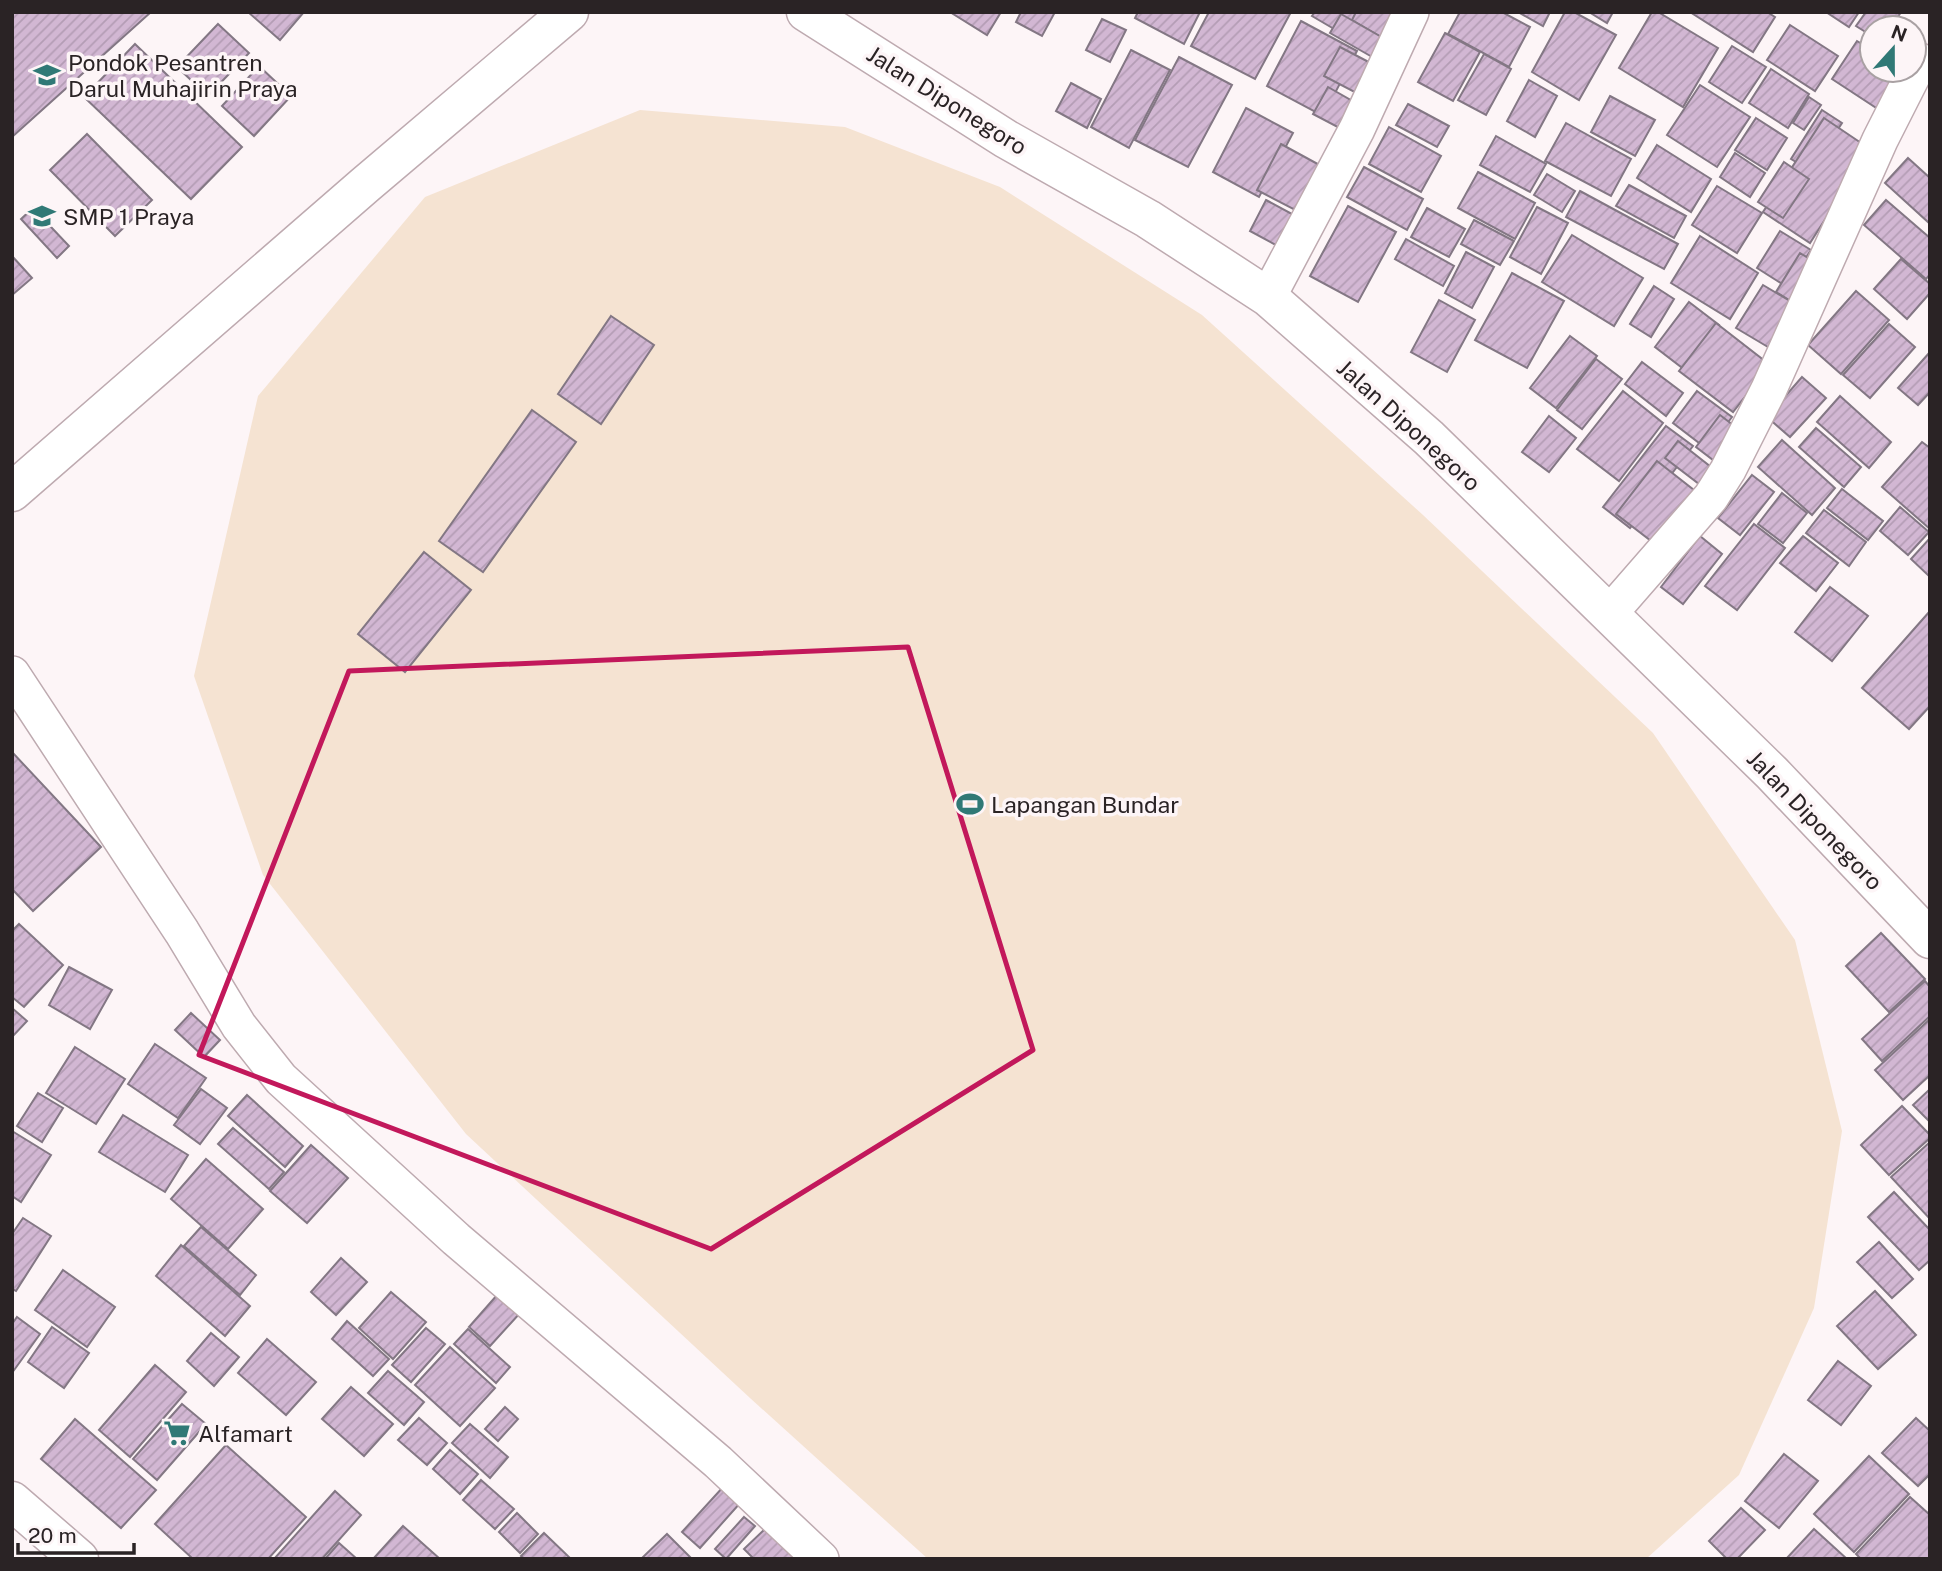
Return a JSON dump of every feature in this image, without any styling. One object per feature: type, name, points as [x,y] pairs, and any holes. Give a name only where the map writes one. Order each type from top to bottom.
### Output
[{"type":"main road","points":[[12,492],[569,12]]},
{"type":"main road","name":"Jalan Diponegoro","points":[[806,12],[1006,139],[1148,219],[1268,298],[1429,438],[1772,773],[1930,939]]},
{"type":"main road","points":[[12,1501],[79,1559]]},
{"type":"street","points":[[1268,298],[1357,129],[1411,12]]},
{"type":"street","points":[[1609,614],[1711,497],[1728,470],[1769,389],[1881,140],[1911,84]]},
{"type":"street","points":[[12,674],[182,932],[239,1026],[281,1079],[456,1239],[718,1462],[821,1559]]},
{"type":"highlighted area","points":[[908,647],[1033,1050],[711,1249],[199,1055],[349,671]]},
{"type":"shaded area","name":"Lapangan Bundar","points":[[640,110],[845,127],[1000,187],[1202,315],[1423,515],[1653,733],[1795,940],[1842,1131],[1814,1308],[1739,1475],[1646,1559],[928,1559],[466,1134],[263,875],[194,676],[258,396],[425,197]]},
{"type":"building","name":"Pondok Pesantren Darul Muhajirin Praya","points":[[12,12],[151,12],[12,137]]},
{"type":"building","points":[[248,12],[304,12],[280,40]]},
{"type":"building","points":[[950,12],[1001,12],[987,35]]},
{"type":"building","points":[[1021,12],[1055,12],[1042,36],[1016,22]]},
{"type":"building","points":[[1138,12],[1200,12],[1184,44],[1135,18]]},
{"type":"building","points":[[1209,12],[1291,12],[1255,79],[1191,46]]},
{"type":"building","points":[[1315,12],[1360,12],[1346,36],[1312,16]]},
{"type":"building","points":[[1356,12],[1403,12],[1388,41],[1352,20]]},
{"type":"building","points":[[1460,12],[1502,12],[1530,27],[1509,67],[1448,34]]},
{"type":"building","points":[[1518,12],[1550,12],[1543,26]]},
{"type":"building","points":[[1565,12],[1574,12],[1616,35],[1579,100],[1532,72]]},
{"type":"building","points":[[1589,12],[1613,12],[1607,23]]},
{"type":"building","points":[[1652,12],[1658,12],[1718,48],[1683,107],[1619,68]]},
{"type":"building","points":[[1690,12],[1767,12],[1775,17],[1753,52]]},
{"type":"building","points":[[1826,12],[1859,12],[1849,27]]},
{"type":"building","points":[[1866,12],[1901,12],[1900,14],[1865,14]]},
{"type":"building","points":[[1341,14],[1392,43],[1381,62],[1330,33]]},
{"type":"building","points":[[1102,19],[1126,30],[1110,62],[1086,50]]},
{"type":"building","points":[[1301,21],[1357,51],[1323,116],[1267,86]]},
{"type":"building","points":[[218,24],[249,53],[208,96],[177,67]]},
{"type":"building","points":[[1790,25],[1838,56],[1815,91],[1767,60]]},
{"type":"building","points":[[1445,33],[1480,52],[1453,101],[1418,82]]},
{"type":"building","points":[[1857,41],[1858,84],[1897,84],[1884,113],[1832,79]]},
{"type":"building","points":[[135,44],[242,147],[191,199],[84,97]]},
{"type":"building","points":[[1732,46],[1766,67],[1742,103],[1709,82]]},
{"type":"building","points":[[1340,47],[1382,69],[1366,98],[1324,76]]},
{"type":"building","points":[[1131,50],[1170,70],[1129,148],[1091,127]]},
{"type":"building","points":[[1484,54],[1511,69],[1486,115],[1458,100]]},
{"type":"building","points":[[1179,57],[1232,85],[1188,167],[1135,140]]},
{"type":"building","points":[[259,66],[291,96],[254,136],[222,106]]},
{"type":"building","points":[[1771,69],[1809,94],[1788,128],[1749,103]]},
{"type":"building","points":[[1529,80],[1557,96],[1535,137],[1507,121]]},
{"type":"building","points":[[1071,83],[1101,99],[1087,128],[1056,111]]},
{"type":"building","points":[[1700,85],[1750,117],[1717,167],[1667,135]]},
{"type":"building","points":[[1328,87],[1361,106],[1347,132],[1313,114]]},
{"type":"building","points":[[1610,96],[1655,120],[1635,156],[1591,132]]},
{"type":"building","points":[[1809,97],[1821,105],[1804,130],[1793,123]]},
{"type":"building","points":[[1408,104],[1449,126],[1437,147],[1396,125]]},
{"type":"building","points":[[1246,108],[1293,133],[1259,197],[1213,172]]},
{"type":"building","points":[[1822,110],[1842,123],[1811,171],[1791,159]]},
{"type":"building","points":[[1756,118],[1787,138],[1767,170],[1735,150]]},
{"type":"building","points":[[1824,118],[1870,149],[1810,243],[1763,212]]},
{"type":"building","points":[[1566,123],[1631,159],[1611,196],[1545,161]]},
{"type":"building","points":[[1389,127],[1441,156],[1421,192],[1369,164]]},
{"type":"building","points":[[87,134],[152,200],[115,236],[50,170]]},
{"type":"building","points":[[1496,136],[1546,164],[1530,192],[1480,165]]},
{"type":"building","points":[[1281,144],[1325,168],[1301,213],[1257,190]]},
{"type":"building","points":[[1657,145],[1711,179],[1691,212],[1637,178]]},
{"type":"building","points":[[1735,153],[1765,173],[1750,197],[1720,177]]},
{"type":"building","points":[[1908,158],[1930,178],[1928,222],[1885,183]]},
{"type":"building","points":[[1784,162],[1809,179],[1783,218],[1758,202]]},
{"type":"building","points":[[1364,167],[1423,199],[1407,230],[1347,197]]},
{"type":"building","points":[[1478,172],[1535,203],[1515,239],[1458,208]]},
{"type":"building","points":[[1547,174],[1575,191],[1562,212],[1534,195]]},
{"type":"building","points":[[1629,185],[1686,216],[1674,238],[1616,206]]},
{"type":"building","points":[[1717,186],[1762,213],[1737,253],[1692,225]]},
{"type":"building","points":[[1580,191],[1678,244],[1664,269],[1566,217]]},
{"type":"building","points":[[1266,200],[1303,220],[1287,251],[1250,231]]},
{"type":"building","points":[[1886,200],[1930,238],[1930,274],[1926,279],[1864,225]]},
{"type":"building","points":[[1348,206],[1396,232],[1358,302],[1310,276]]},
{"type":"building","points":[[1537,207],[1568,223],[1541,274],[1510,257]]},
{"type":"building","points":[[33,208],[69,246],[57,258],[21,219]]},
{"type":"building","points":[[1427,208],[1465,229],[1449,257],[1411,237]]},
{"type":"building","points":[[1474,220],[1514,241],[1500,265],[1461,244]]},
{"type":"building","points":[[1780,231],[1811,250],[1787,287],[1757,268]]},
{"type":"building","points":[[1572,235],[1643,278],[1614,326],[1542,282]]},
{"type":"building","points":[[1700,236],[1758,273],[1730,319],[1671,283]]},
{"type":"building","points":[[1406,239],[1454,266],[1443,286],[1395,259]]},
{"type":"building","points":[[1466,252],[1494,267],[1472,308],[1445,293]]},
{"type":"building","points":[[1800,253],[1818,264],[1794,303],[1776,292]]},
{"type":"building","points":[[12,256],[32,278],[12,295]]},
{"type":"building","points":[[1901,259],[1930,284],[1930,293],[1907,319],[1874,289]]},
{"type":"building","points":[[1512,273],[1564,301],[1527,368],[1475,340]]},
{"type":"building","points":[[1763,285],[1800,307],[1773,350],[1736,328]]},
{"type":"building","points":[[1654,286],[1674,299],[1651,337],[1630,324]]},
{"type":"building","points":[[1856,291],[1889,320],[1841,374],[1808,345]]},
{"type":"building","points":[[1439,300],[1475,320],[1447,372],[1411,352]]},
{"type":"building","points":[[1689,302],[1719,325],[1685,370],[1655,347]]},
{"type":"building","points":[[611,316],[654,345],[601,424],[558,394]]},
{"type":"building","points":[[1716,323],[1770,365],[1733,412],[1679,371]]},
{"type":"building","points":[[1889,324],[1915,347],[1870,398],[1843,375]]},
{"type":"building","points":[[1570,336],[1597,356],[1556,408],[1530,388]]},
{"type":"building","points":[[1930,352],[1930,392],[1918,405],[1898,388]]},
{"type":"building","points":[[1596,359],[1622,379],[1582,429],[1557,410]]},
{"type":"building","points":[[1642,362],[1683,393],[1666,416],[1625,384]]},
{"type":"building","points":[[1802,377],[1826,398],[1790,437],[1767,417]]},
{"type":"building","points":[[1623,391],[1663,423],[1619,481],[1577,449]]},
{"type":"building","points":[[1697,391],[1732,417],[1707,449],[1673,423]]},
{"type":"building","points":[[1840,396],[1891,442],[1869,468],[1817,422]]},
{"type":"building","points":[[532,410],[576,442],[483,572],[439,541]]},
{"type":"building","points":[[1720,415],[1742,432],[1717,463],[1696,447]]},
{"type":"building","points":[[1549,416],[1576,438],[1549,472],[1522,452]]},
{"type":"building","points":[[1666,426],[1693,446],[1630,528],[1603,507]]},
{"type":"building","points":[[1816,428],[1861,467],[1844,487],[1799,447]]},
{"type":"building","points":[[1782,440],[1835,488],[1812,515],[1758,467]]},
{"type":"building","points":[[1678,441],[1716,471],[1703,487],[1665,458]]},
{"type":"building","points":[[1922,442],[1930,448],[1930,529],[1882,487]]},
{"type":"building","points":[[1657,461],[1699,494],[1659,547],[1616,514]]},
{"type":"building","points":[[1752,475],[1774,492],[1740,535],[1718,518]]},
{"type":"building","points":[[1842,489],[1883,521],[1868,540],[1827,508]]},
{"type":"building","points":[[1782,493],[1807,513],[1783,543],[1758,524]]},
{"type":"building","points":[[1900,507],[1929,532],[1908,555],[1880,531]]},
{"type":"building","points":[[1824,510],[1866,542],[1849,566],[1806,533]]},
{"type":"building","points":[[1754,524],[1785,548],[1737,610],[1705,586]]},
{"type":"building","points":[[1700,536],[1722,554],[1683,604],[1661,587]]},
{"type":"building","points":[[1803,536],[1838,563],[1816,591],[1780,563]]},
{"type":"building","points":[[1930,538],[1930,577],[1911,559]]},
{"type":"building","points":[[424,552],[471,590],[405,672],[358,634]]},
{"type":"building","points":[[1830,587],[1868,616],[1832,661],[1795,632]]},
{"type":"building","points":[[1930,611],[1930,706],[1909,729],[1862,688]]},
{"type":"building","points":[[12,752],[101,847],[33,911],[12,889]]},
{"type":"building","points":[[19,924],[63,965],[24,1007],[12,997],[12,931]]},
{"type":"building","points":[[1881,933],[1925,979],[1889,1012],[1846,966]]},
{"type":"building","points":[[69,967],[112,990],[90,1029],[49,1005]]},
{"type":"building","points":[[1925,981],[1930,987],[1930,1016],[1882,1061],[1862,1039]]},
{"type":"building","points":[[12,1008],[27,1021],[12,1037]]},
{"type":"building","points":[[191,1013],[220,1040],[204,1057],[175,1030]]},
{"type":"building","points":[[1930,1019],[1930,1075],[1903,1100],[1875,1070]]},
{"type":"building","points":[[155,1044],[206,1078],[178,1118],[128,1084]]},
{"type":"building","points":[[75,1047],[125,1079],[96,1124],[46,1093]]},
{"type":"building","points":[[201,1089],[227,1108],[200,1144],[174,1125]]},
{"type":"building","points":[[1930,1089],[1930,1122],[1913,1105]]},
{"type":"building","points":[[38,1093],[63,1108],[42,1142],[17,1126]]},
{"type":"building","points":[[247,1095],[303,1146],[285,1167],[228,1116]]},
{"type":"building","points":[[1902,1106],[1930,1138],[1889,1175],[1861,1145]]},
{"type":"building","points":[[123,1115],[188,1155],[165,1192],[99,1152]]},
{"type":"building","points":[[233,1128],[284,1172],[269,1189],[218,1144]]},
{"type":"building","points":[[12,1131],[51,1155],[21,1202],[12,1196]]},
{"type":"building","points":[[1930,1142],[1930,1219],[1891,1177]]},
{"type":"building","points":[[311,1145],[348,1178],[307,1223],[270,1191]]},
{"type":"building","points":[[206,1159],[263,1209],[228,1249],[171,1199]]},
{"type":"building","points":[[1894,1192],[1930,1230],[1930,1260],[1919,1270],[1868,1217]]},
{"type":"building","points":[[23,1218],[51,1236],[16,1291],[12,1289],[12,1234]]},
{"type":"building","points":[[201,1227],[256,1275],[240,1295],[184,1246]]},
{"type":"building","points":[[1879,1242],[1913,1279],[1892,1298],[1857,1262]]},
{"type":"building","points":[[181,1245],[250,1306],[225,1336],[156,1276]]},
{"type":"building","points":[[341,1258],[367,1282],[336,1315],[311,1292]]},
{"type":"building","points":[[63,1270],[115,1307],[87,1347],[35,1310]]},
{"type":"building","points":[[1875,1291],[1916,1335],[1878,1369],[1837,1326]]},
{"type":"building","points":[[391,1292],[426,1322],[393,1359],[359,1328]]},
{"type":"building","points":[[498,1294],[520,1313],[490,1346],[469,1327]]},
{"type":"building","points":[[17,1317],[40,1334],[12,1373],[12,1324]]},
{"type":"building","points":[[347,1321],[389,1359],[373,1376],[332,1339]]},
{"type":"building","points":[[52,1327],[89,1353],[64,1388],[28,1362]]},
{"type":"building","points":[[426,1328],[445,1344],[411,1382],[392,1365]]},
{"type":"building","points":[[468,1329],[510,1367],[496,1383],[454,1344]]},
{"type":"building","points":[[211,1333],[239,1357],[214,1386],[187,1361]]},
{"type":"building","points":[[267,1339],[316,1382],[286,1415],[238,1373]]},
{"type":"building","points":[[450,1347],[495,1388],[460,1426],[415,1385]]},
{"type":"building","points":[[1838,1361],[1871,1386],[1841,1425],[1808,1400]]},
{"type":"building","points":[[155,1365],[186,1392],[130,1457],[99,1430]]},
{"type":"building","points":[[388,1371],[424,1402],[404,1425],[368,1393]]},
{"type":"building","points":[[351,1387],[393,1424],[364,1456],[322,1419]]},
{"type":"building","points":[[182,1404],[206,1424],[157,1480],[133,1459]]},
{"type":"building","points":[[505,1407],[518,1419],[498,1441],[485,1429]]},
{"type":"building","points":[[419,1418],[447,1443],[427,1465],[398,1440]]},
{"type":"building","points":[[1916,1418],[1930,1431],[1930,1474],[1918,1486],[1882,1453]]},
{"type":"building","points":[[75,1419],[156,1490],[121,1528],[41,1459]]},
{"type":"building","points":[[470,1424],[508,1457],[490,1478],[452,1443]]},
{"type":"building","points":[[226,1445],[306,1517],[268,1559],[193,1559],[155,1524]]},
{"type":"building","points":[[450,1450],[478,1474],[460,1494],[433,1469]]},
{"type":"building","points":[[1784,1454],[1818,1481],[1779,1528],[1745,1501]]},
{"type":"building","points":[[1869,1456],[1909,1494],[1854,1552],[1814,1514]]},
{"type":"building","points":[[481,1480],[514,1509],[495,1529],[463,1500]]},
{"type":"building","points":[[724,1486],[741,1502],[700,1548],[682,1532]]},
{"type":"building","points":[[335,1491],[361,1515],[322,1559],[274,1559]]},
{"type":"building","points":[[1910,1497],[1930,1515],[1930,1559],[1861,1559],[1856,1554]]},
{"type":"building","points":[[1741,1508],[1765,1530],[1737,1559],[1727,1559],[1709,1541]]},
{"type":"building","points":[[517,1513],[538,1534],[520,1553],[499,1532]]},
{"type":"building","points":[[744,1517],[755,1526],[726,1559],[715,1549]]},
{"type":"building","points":[[403,1526],[440,1559],[373,1559]]},
{"type":"building","points":[[767,1527],[798,1559],[754,1559],[744,1549]]},
{"type":"building","points":[[1814,1529],[1847,1559],[1786,1559]]},
{"type":"building","points":[[544,1533],[571,1559],[524,1559],[521,1556]]},
{"type":"building","points":[[667,1534],[692,1559],[641,1559]]},
{"type":"building","points":[[339,1543],[357,1559],[325,1559]]},
{"type":"place","name":"Pondok Pesantren Darul Muhajirin Praya","points":[[47,75]]},
{"type":"place","name":"SMP 1 Praya","points":[[42,216]]},
{"type":"place","name":"Lapangan Bundar","points":[[970,804]]},
{"type":"place","name":"Alfamart","points":[[177,1433]]}]
